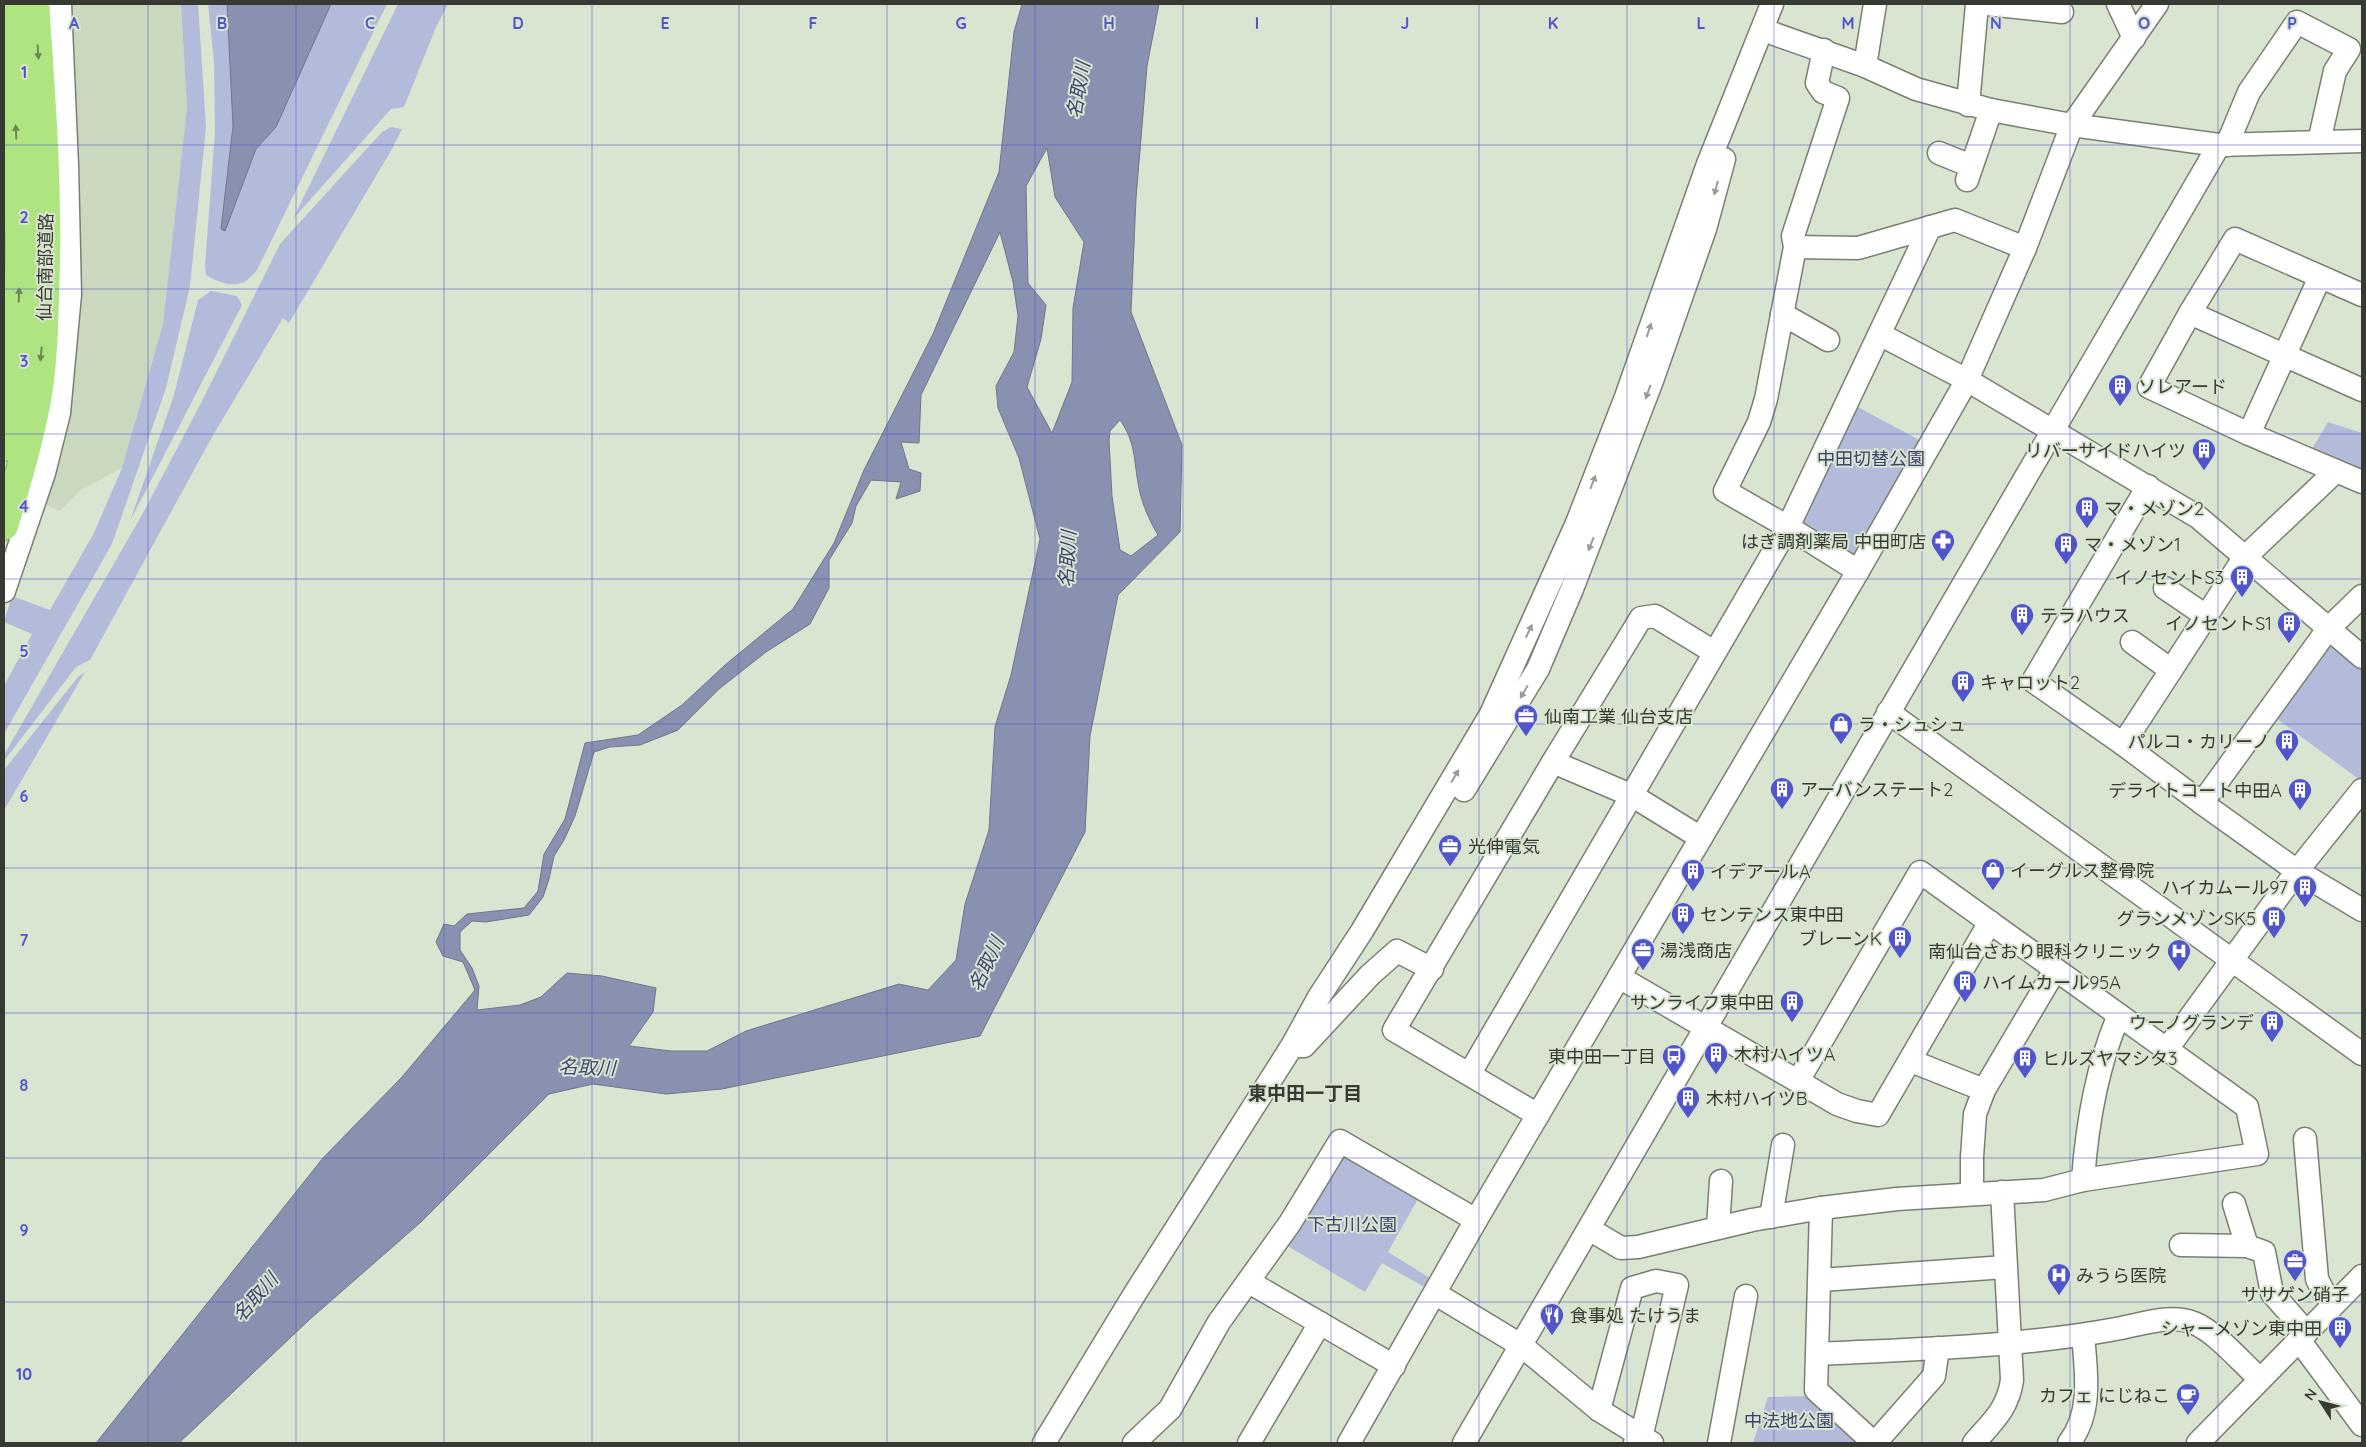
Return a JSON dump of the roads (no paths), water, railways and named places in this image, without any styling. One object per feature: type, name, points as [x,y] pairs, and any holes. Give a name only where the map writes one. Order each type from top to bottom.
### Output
[{"type":"highway","name":"仙台南部道路","points":[[4,447],[12,399],[20,263],[9,4]]},
{"type":"highway","name":"仙台南部道路","points":[[4,526],[36,404],[44,332],[47,246],[44,139],[35,4]]},
{"type":"street","points":[[4,591],[44,473],[60,413],[70,294],[60,4]]},
{"type":"street","points":[[1044,1443],[1134,1295],[1292,1046],[1304,1035],[1372,939],[1538,668],[1609,498],[1705,229],[1744,72],[1763,30],[1772,4]]},
{"type":"street","points":[[1865,66],[1875,4]]},
{"type":"street","points":[[1968,105],[1977,4]]},
{"type":"street","points":[[1987,4],[2062,12]]},
{"type":"street","points":[[2118,4],[2134,38]]},
{"type":"street","points":[[1349,1443],[1436,1294],[1476,1220],[1702,838],[1968,380],[2025,248],[2072,125],[2157,4]]},
{"type":"street","points":[[1464,1443],[1522,1346],[1888,712],[2223,145],[2249,92],[2297,22],[2348,49],[2335,71],[2319,142]]},
{"type":"street","points":[[1763,30],[1824,50],[1916,89],[1990,110],[2072,125],[2223,145],[2362,141]]},
{"type":"street","points":[[1824,50],[1817,83],[1823,92],[1838,98],[1793,236],[1795,247],[1766,399],[1759,422],[1725,491],[1788,527],[1858,571]]},
{"type":"street","points":[[1939,153],[1969,173],[1990,110]]},
{"type":"street","points":[[1795,247],[1858,248],[1955,220],[2025,248]]},
{"type":"street","points":[[1470,1073],[1788,527],[1881,335],[1930,227]]},
{"type":"street","points":[[2362,295],[2235,239],[2190,313],[2149,387],[2249,434],[2362,482]]},
{"type":"street","points":[[2249,434],[2320,276]]},
{"type":"street","points":[[2190,313],[2362,390]]},
{"type":"street","points":[[1782,314],[1828,340]]},
{"type":"street","points":[[1881,335],[1968,380],[2198,517],[2362,657]]},
{"type":"street","points":[[2123,744],[2244,558],[2336,471]]},
{"type":"street","points":[[2148,486],[2033,681],[2297,871],[2362,910]]},
{"type":"street","points":[[2165,588],[2206,616]]},
{"type":"street","points":[[2202,803],[2328,629],[2362,596]]},
{"type":"street","points":[[1538,1115],[1470,1073],[1394,1030],[1641,618],[1655,616],[1714,652]]},
{"type":"street","points":[[2132,642],[2171,670]]},
{"type":"street","points":[[1888,712],[2362,1054]]},
{"type":"street","points":[[1553,762],[1633,796],[1702,838]]},
{"type":"street","points":[[2167,1048],[2230,959],[2362,790]]},
{"type":"street","points":[[1589,1229],[1621,1248],[1638,1247],[1718,1228],[1821,1208],[1897,1199],[2044,1190],[2083,1180],[2257,1154],[2247,1107],[1920,872],[1798,1081]]},
{"type":"street","points":[[1620,977],[1837,1104],[1857,1111],[1878,1115],[1912,1060],[1990,922]]},
{"type":"street","points":[[1292,1046],[1304,1046],[1370,974],[1397,951],[1432,969]]},
{"type":"street","points":[[1972,1194],[1972,1157],[1976,1114],[1984,1090],[2055,970]]},
{"type":"street","points":[[2083,1180],[2097,1084],[2106,1044],[2119,1015]]},
{"type":"street","points":[[1060,1443],[1245,1141],[1287,1066],[1292,1046]]},
{"type":"street","points":[[1912,1060],[1984,1090]]},
{"type":"street","points":[[2305,1139],[2317,1279],[2323,1291],[2347,1295]]},
{"type":"street","points":[[1134,1443],[1170,1409],[1219,1322],[1290,1223],[1340,1141],[1476,1220]]},
{"type":"street","points":[[1771,1217],[1783,1145]]},
{"type":"street","points":[[1718,1228],[1721,1181]]},
{"type":"street","points":[[1974,1443],[2001,1412],[2010,1397],[2012,1380],[2002,1192]]},
{"type":"street","points":[[2234,1204],[2247,1246]]},
{"type":"street","points":[[1821,1208],[1821,1280],[1816,1390],[1875,1443],[1934,1376],[1938,1348]]},
{"type":"street","points":[[2181,1245],[2247,1246],[2264,1252],[2272,1293],[2362,1425]]},
{"type":"street","points":[[1821,1280],[2005,1267]]},
{"type":"street","points":[[2198,1443],[2302,1336],[2347,1295],[2362,1276]]},
{"type":"street","points":[[1436,1294],[1522,1346],[1599,1410],[1642,1442],[1677,1285],[1656,1281],[1632,1288],[1599,1410]]},
{"type":"street","points":[[1249,1282],[1394,1366]]},
{"type":"street","points":[[1719,1443],[1746,1296]]},
{"type":"street","points":[[1818,1354],[2009,1343],[2083,1335],[2155,1321],[2180,1320],[2194,1322],[2208,1331],[2260,1379]]},
{"type":"street","points":[[1249,1443],[1320,1323]]},
{"type":"street","points":[[2069,1443],[2081,1422],[2086,1404],[2083,1335]]},
{"type":"water","points":[[227,4],[331,4],[276,127],[256,149],[225,231],[221,229],[233,126]]},
{"type":"water","name":"名取川","points":[[1022,4],[1159,4],[1147,66],[1136,198],[1131,312],[1182,445],[1180,532],[1118,595],[1090,736],[1085,832],[980,1036],[722,1089],[666,1094],[593,1084],[549,1094],[421,1222],[309,1320],[179,1443],[96,1443],[323,1158],[402,1077],[475,990],[463,962],[443,956],[436,942],[444,924],[454,926],[467,914],[524,908],[538,891],[544,854],[565,819],[585,743],[638,735],[682,705],[725,665],[793,609],[834,543],[864,470],[933,334],[999,172],[1014,32]],"holes":[[[1047,148],[1055,197],[1084,242],[1073,308],[1072,382],[1052,433],[1027,387],[1041,339],[1046,305],[1028,283],[1026,186]],[[1000,232],[1013,282],[1018,316],[1014,352],[996,386],[998,408],[1019,458],[1040,539],[1011,675],[995,727],[989,830],[965,904],[956,960],[928,990],[899,984],[746,1031],[707,1051],[671,1051],[629,1046],[653,1012],[656,988],[602,976],[567,973],[541,997],[520,1005],[477,1010],[479,986],[472,968],[460,950],[460,932],[472,921],[486,922],[529,915],[543,897],[554,856],[575,816],[594,752],[610,747],[640,745],[678,730],[719,689],[766,652],[810,624],[829,588],[829,560],[852,523],[856,506],[871,480],[901,482],[896,499],[920,491],[921,473],[909,469],[901,442],[919,443],[921,395]],[[1120,420],[1129,435],[1141,497],[1158,535],[1131,556],[1120,550],[1112,496],[1110,431]]]},
{"type":"place","name":"ソレアード","points":[[2120,407]]},
{"type":"place","name":"リバーサイドハイツ","points":[[2204,471]]},
{"type":"place","name":"マ・メゾン2","points":[[2087,529]]},
{"type":"place","name":"はぎ調剤薬局 中田町店","points":[[1943,562]]},
{"type":"place","name":"マ・メゾン1","points":[[2066,565]]},
{"type":"place","name":"イノセントS3","points":[[2242,598]]},
{"type":"place","name":"テラハウス","points":[[2022,636]]},
{"type":"place","name":"イノセントS1","points":[[2289,644]]},
{"type":"place","name":"キャロット2","points":[[1963,703]]},
{"type":"place","name":"仙南工業 仙台支店","points":[[1526,737]]},
{"type":"place","name":"ラ・シュシュ","points":[[1841,745]]},
{"type":"place","name":"パルコ・カリーノ","points":[[2287,762]]},
{"type":"place","name":"アーバンステート2","points":[[1782,810]]},
{"type":"place","name":"デライトコート中田A","points":[[2300,811]]},
{"type":"place","name":"光伸電気","points":[[1450,867]]},
{"type":"place","name":"イーグルス整骨院","points":[[1993,891]]},
{"type":"place","name":"イデアールA","points":[[1693,892]]},
{"type":"place","name":"ハイカムール97","points":[[2305,908]]},
{"type":"place","name":"センテンス東中田","points":[[1683,935]]},
{"type":"place","name":"グランメゾンSK5","points":[[2274,939]]},
{"type":"place","name":"ブレーンK","points":[[1900,959]]},
{"type":"place","name":"湯浅商店","points":[[1643,971]]},
{"type":"place","name":"南仙台さおり眼科クリニック","points":[[2179,972]]},
{"type":"place","name":"ハイムカール95A","points":[[1965,1003]]},
{"type":"place","name":"サンライフ東中田","points":[[1792,1023]]},
{"type":"place","name":"ウーノグランデ","points":[[2272,1043]]},
{"type":"place","name":"木村ハイツA","points":[[1716,1075]]},
{"type":"place","name":"東中田一丁目","points":[[1674,1077]]},
{"type":"place","name":"ヒルズヤマシタ3","points":[[2025,1079]]},
{"type":"place","name":"木村ハイツB","points":[[1688,1119]]},
{"type":"place","name":"ササゲン硝子","points":[[2295,1282]]},
{"type":"place","name":"みうら医院","points":[[2059,1296]]},
{"type":"place","name":"食事処 たけうま","points":[[1552,1336]]},
{"type":"place","name":"シャーメゾン東中田","points":[[2340,1349]]},
{"type":"place","name":"カフェ にじねこ","points":[[2188,1416]]},
{"type":"district","name":"東中田一丁目","points":[[1305,1093]]},
{"type":"park label","name":"中田切替公園","points":[[1871,458]]},
{"type":"park label","name":"下古川公園","points":[[1352,1224]]},
{"type":"park label","name":"中法地公園","points":[[1789,1420]]}]
